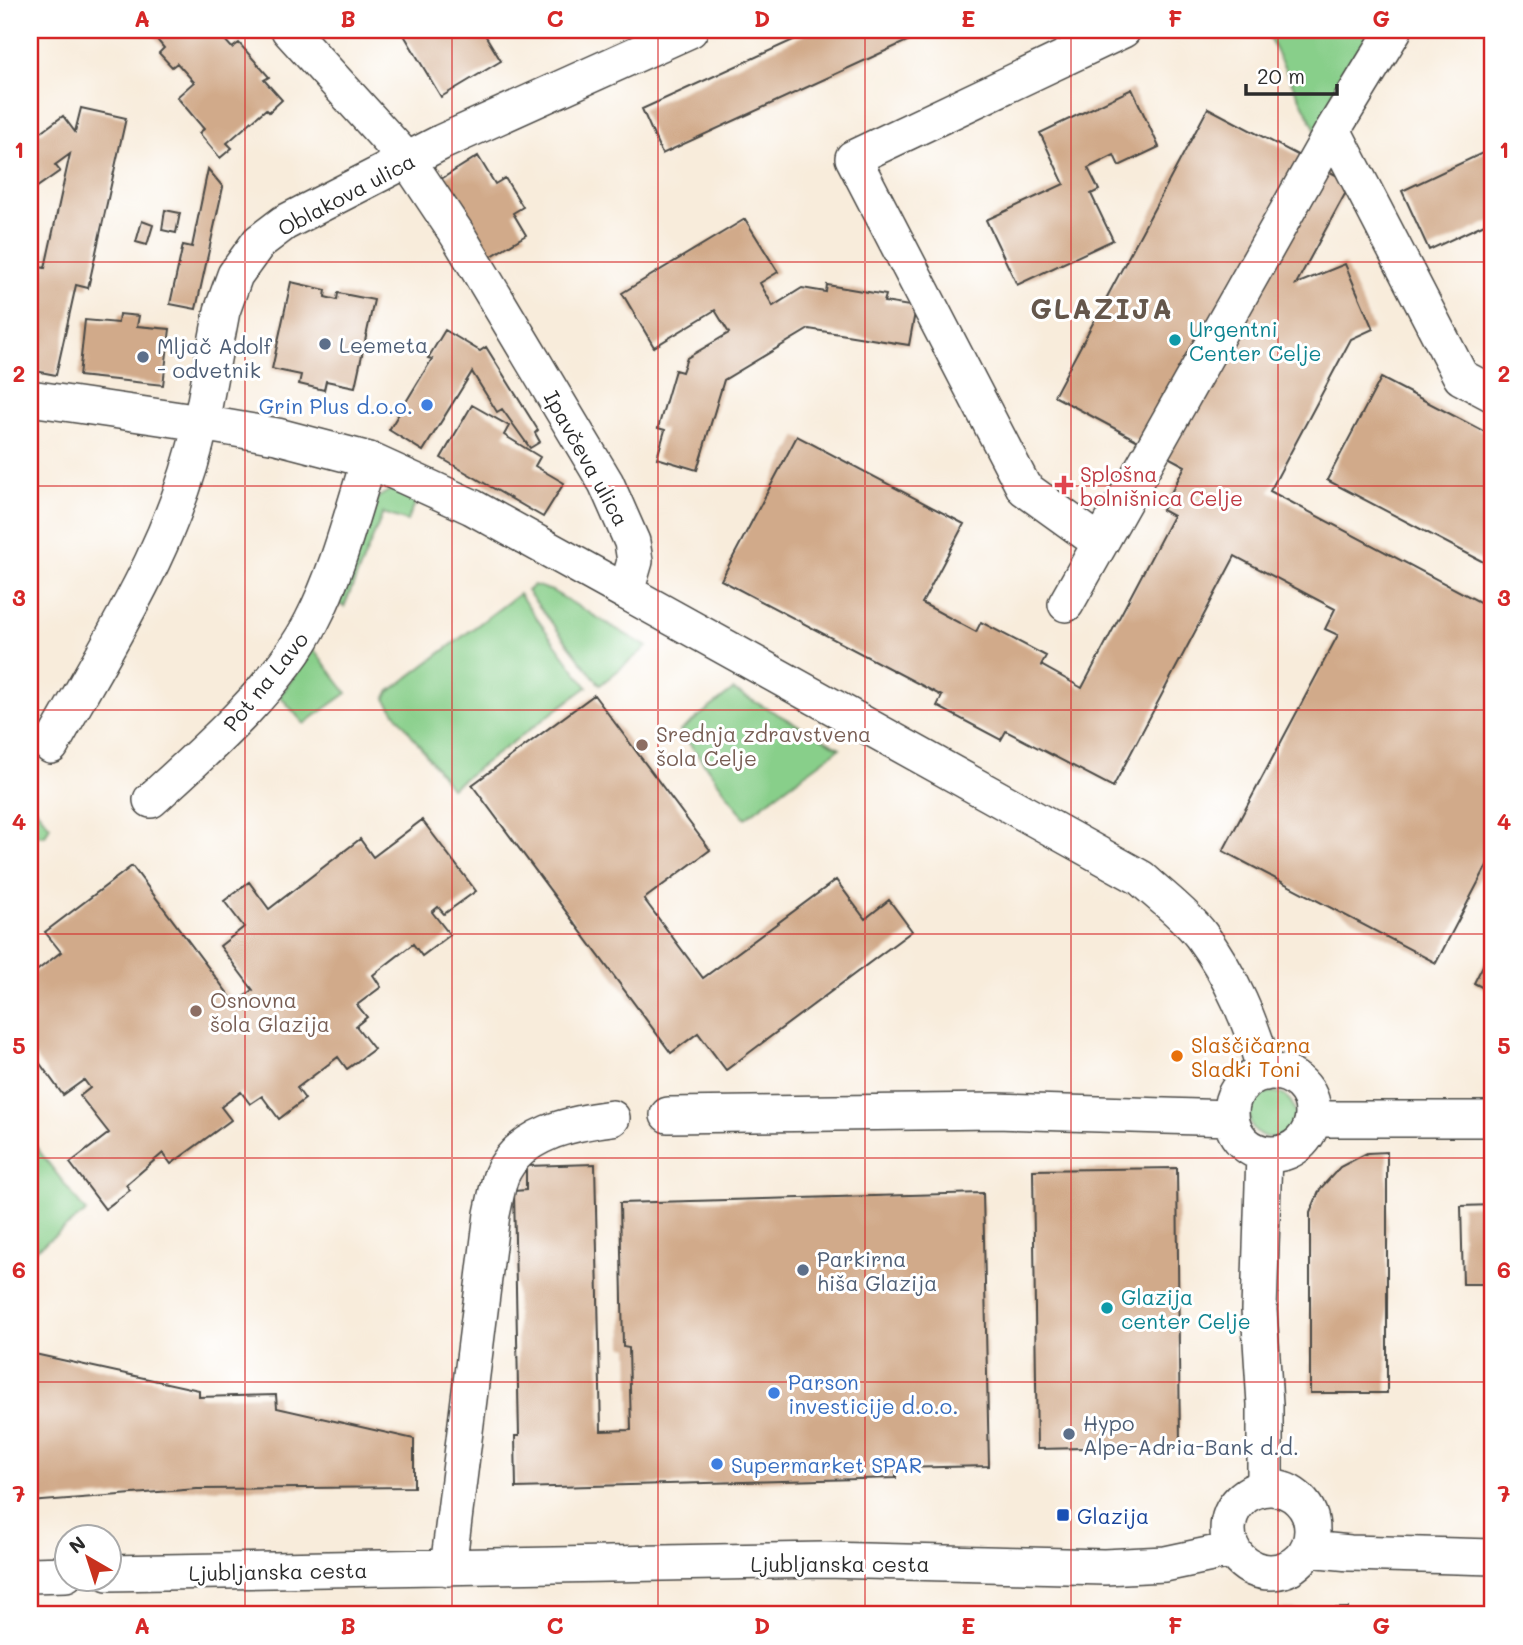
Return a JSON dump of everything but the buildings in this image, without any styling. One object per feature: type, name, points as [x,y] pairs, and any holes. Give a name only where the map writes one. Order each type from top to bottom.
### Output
[{"type":"street","name":"Ipavčeva ulica","points":[[289,30],[409,162],[457,234],[606,484],[632,542],[635,561],[625,592]]},
{"type":"street","name":"Oblakova ulica","points":[[51,746],[140,593],[192,464],[222,311],[235,275],[259,242],[284,223],[409,162],[442,142],[690,30]]},
{"type":"street","points":[[1099,541],[1024,488],[853,158],[1123,30]]},
{"type":"street","points":[[1066,604],[1099,541],[1333,130],[1394,30]]},
{"type":"street","points":[[1333,130],[1461,377],[1493,394]]},
{"type":"street","points":[[38,399],[201,422],[290,439],[369,460],[472,507],[1141,878],[1200,934],[1235,993],[1258,1045],[1265,1073]]},
{"type":"street","name":"Pot na Lavo","points":[[151,800],[211,746],[284,664],[311,624],[345,538],[369,460]]},
{"type":"street","points":[[1265,1073],[1290,1076],[1301,1084],[1309,1094],[1313,1119],[1301,1143],[1278,1155],[1264,1154],[1241,1141],[1231,1118],[1232,1105],[1243,1084],[1265,1073]]},
{"type":"street","points":[[668,1115],[996,1111],[1231,1118]]},
{"type":"street","points":[[448,1568],[492,1214],[501,1177],[517,1153],[543,1135],[574,1123],[612,1118]]},
{"type":"street","points":[[1313,1119],[1493,1119]]},
{"type":"street","points":[[1264,1154],[1259,1310],[1265,1404],[1265,1487]]},
{"type":"street","points":[[1265,1487],[1288,1491],[1305,1505],[1313,1527],[1309,1549],[1293,1567],[1271,1574],[1248,1567],[1231,1550],[1227,1530],[1232,1510],[1246,1495],[1265,1487]]},
{"type":"street","points":[[1309,1549],[1350,1553],[1493,1557]]},
{"type":"street","name":"Ljubljanska cesta","points":[[122,1573],[825,1560],[1104,1567],[1166,1564],[1231,1550]]},
{"type":"street","points":[[30,1575],[52,1574]]},
{"type":"green space","points":[[1265,30],[1384,30],[1320,138]]},
{"type":"green space","points":[[392,489],[417,500],[407,521],[383,513],[344,607],[338,603],[377,498]]},
{"type":"green space","points":[[534,585],[552,591],[647,647],[600,685],[527,591]]},
{"type":"green space","points":[[519,594],[587,687],[451,788],[385,699],[389,692]]},
{"type":"green space","points":[[313,649],[347,693],[304,724],[280,696]]},
{"type":"green space","points":[[733,690],[840,748],[745,818],[680,731]]},
{"type":"green space","points":[[30,802],[50,826],[45,836],[30,835]]},
{"type":"green space","points":[[1272,1092],[1289,1098],[1295,1115],[1289,1132],[1272,1138],[1255,1132],[1249,1115],[1255,1098]]},
{"type":"green space","points":[[30,1139],[86,1212],[30,1254]]},
{"type":"place","name":"Urgentni Center Celje","points":[[1175,340]]},
{"type":"place","name":"Leemeta","points":[[325,344]]},
{"type":"place","name":"Mljač Adolf - odvetnik","points":[[143,357]]},
{"type":"place","name":"Grin Plus d.o.o.","points":[[427,405]]},
{"type":"place","name":"Splošna bolnišnica Celje","points":[[1064,485]]},
{"type":"place","name":"Srednja zdravstvena šola Celje","points":[[642,745]]},
{"type":"place","name":"Osnovna šola Glazija","points":[[196,1011]]},
{"type":"place","name":"Slaščičarna Sladki Toni","points":[[1177,1056]]},
{"type":"place","name":"Parkirna hiša Glazija","points":[[803,1270]]},
{"type":"place","name":"Glazija center Celje","points":[[1107,1308]]},
{"type":"place","name":"Parson investicije d.o.o.","points":[[774,1393]]},
{"type":"place","name":"Hypo Alpe-Adria-Bank d.d.","points":[[1069,1434]]},
{"type":"place","name":"Supermarket SPAR","points":[[717,1464]]},
{"type":"place","name":"Glazija","points":[[1063,1515]]},
{"type":"district","name":"GLAZIJA","points":[[1102,308]]}]
